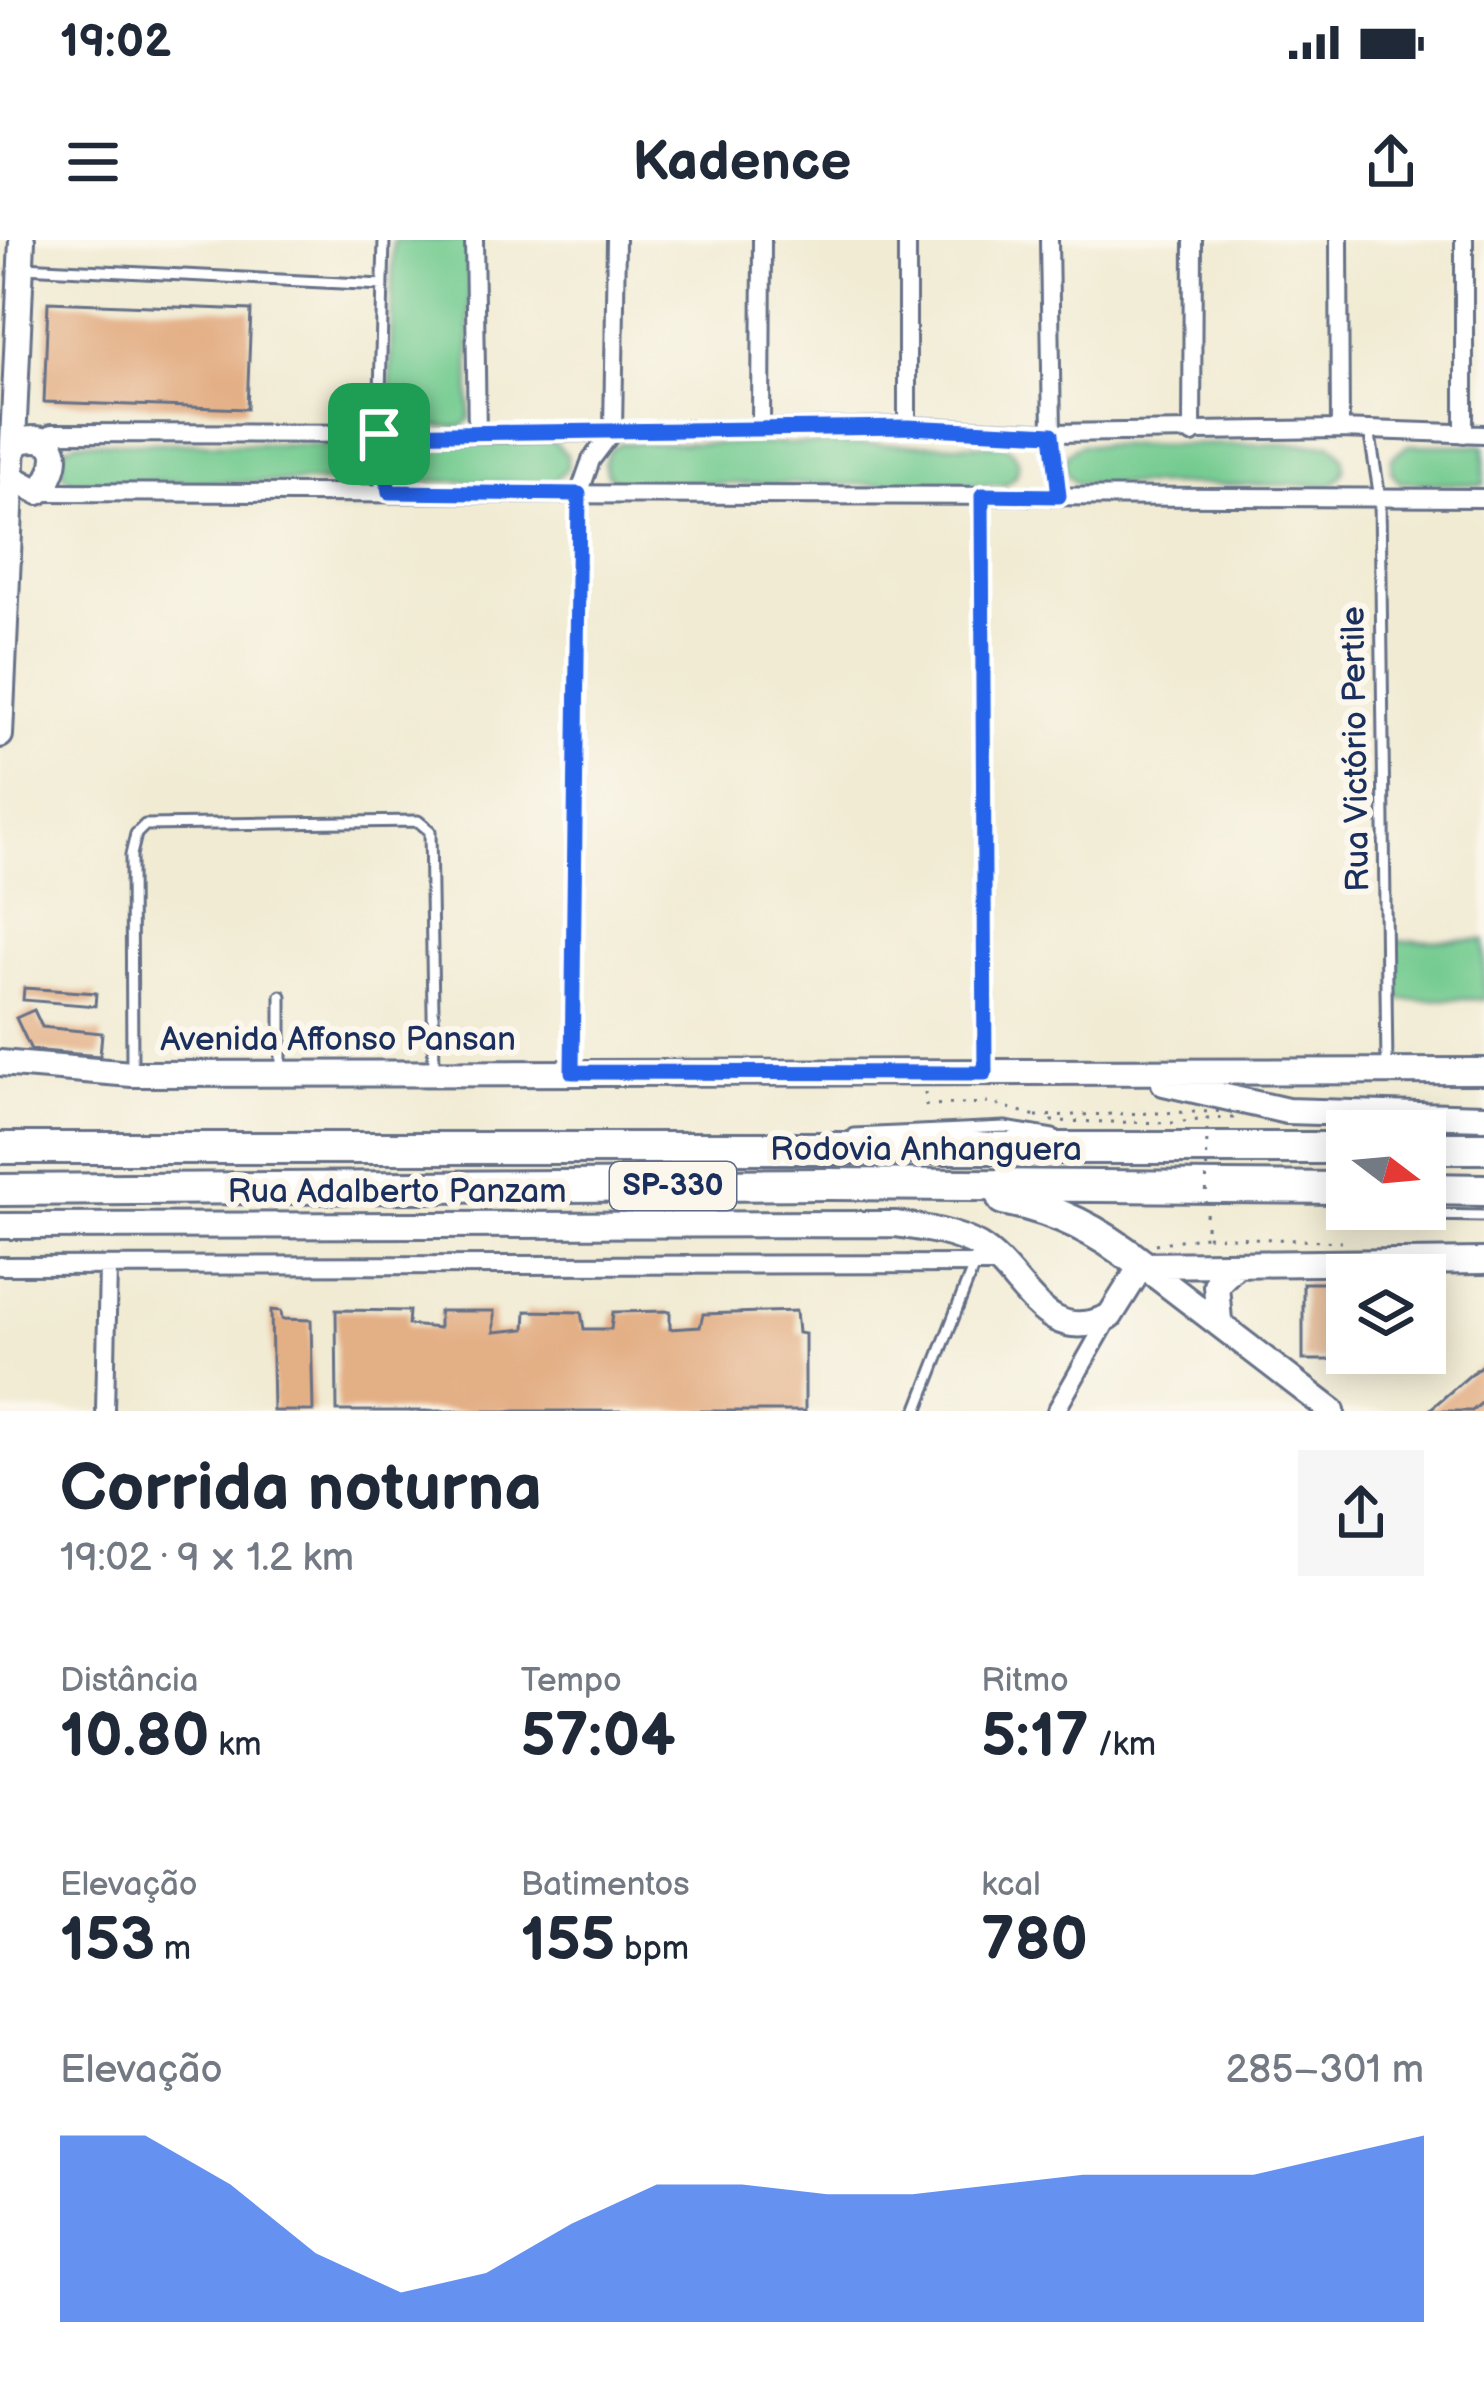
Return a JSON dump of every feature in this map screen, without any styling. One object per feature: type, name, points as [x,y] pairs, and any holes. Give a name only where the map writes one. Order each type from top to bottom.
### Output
[{"type":"highway","name":"Rodovia Anhanguera","points":[[8,1145],[1326,1148]]},
{"type":"highway","points":[[1446,1148],[1484,1148]]},
{"type":"highway","name":"Rodovia Anhanguera","points":[[0,1190],[829,1184],[1326,1188]]},
{"type":"highway","points":[[829,1184],[984,1195],[1036,1205],[1100,1233],[1142,1265]]},
{"type":"highway","points":[[1446,1189],[1484,1190]]},
{"type":"main road","points":[[0,735],[22,240]]},
{"type":"main road","points":[[7,570],[27,505],[53,477],[57,462],[48,437],[33,421],[16,360]]},
{"type":"main road","points":[[12,465],[20,441],[48,437]]},
{"type":"main road","points":[[12,465],[39,492]]},
{"type":"main road","name":"Avenida Affonso Pansan","points":[[0,1063],[133,1074],[1484,1072]]},
{"type":"main road","points":[[1387,1069],[1378,1082],[1378,1099],[1387,1110]]},
{"type":"main road","name":"Avenida Affonso Pansan","points":[[1109,1073],[1287,1111],[1326,1112]]},
{"type":"main road","name":"Avenida Affonso Pansan","points":[[1446,1115],[1484,1117]]},
{"type":"main road","name":"Rua Adalberto Panzam","points":[[0,1226],[896,1224],[953,1235],[980,1247],[988,1264],[1051,1316],[1080,1324],[1110,1316]]},
{"type":"main road","points":[[1142,1265],[1484,1262]]},
{"type":"main road","points":[[1110,1316],[1142,1265]]},
{"type":"main road","points":[[1142,1265],[1332,1411]]},
{"type":"main road","points":[[1219,1322],[1216,1285],[1236,1265]]},
{"type":"street","points":[[474,240],[477,434]]},
{"type":"street","points":[[579,494],[591,460],[613,431],[616,240]]},
{"type":"street","points":[[761,428],[762,240]]},
{"type":"street","points":[[907,240],[908,427]]},
{"type":"street","points":[[1049,240],[1052,434],[1059,496]]},
{"type":"street","points":[[1192,434],[1193,240]]},
{"type":"street","points":[[1339,240],[1340,429]]},
{"type":"street","points":[[1464,240],[1464,434]]},
{"type":"street","points":[[48,437],[908,427],[1052,434],[1340,429],[1484,434]]},
{"type":"street","points":[[39,492],[1484,498]]},
{"type":"street","points":[[0,1266],[988,1264]]},
{"type":"street","points":[[105,1411],[107,1266]]},
{"type":"street","points":[[1055,1411],[1110,1316]]},
{"type":"lane","points":[[384,240],[379,434],[389,492]]},
{"type":"lane","points":[[21,267],[383,285]]},
{"type":"lane","name":"Rua Victório Pertile","points":[[1369,430],[1380,498],[1387,1069]]},
{"type":"lane","points":[[572,1072],[579,494]]},
{"type":"lane","points":[[982,495],[985,1073]]},
{"type":"lane","points":[[133,1074],[130,855],[136,834],[146,825],[418,821],[430,831],[434,1072]]},
{"type":"lane","points":[[280,996],[281,1072]]},
{"type":"lane","points":[[1286,1188],[1326,1196]]},
{"type":"lane","points":[[1446,1215],[1484,1216]]},
{"type":"lane","points":[[917,1411],[988,1264]]},
{"type":"path","points":[[925,1072],[926,1105],[991,1103],[1036,1116],[1233,1111],[1233,1118],[1155,1123],[1036,1121],[1036,1116]]},
{"type":"path","points":[[1206,1236],[1207,1119]]},
{"type":"path","points":[[1174,1243],[1206,1236],[1344,1242]]},
{"type":"green space","points":[[393,240],[469,240],[470,419],[462,427],[404,425],[390,414]]},
{"type":"green space","points":[[413,441],[553,441],[567,455],[567,468],[553,482],[411,481],[400,471],[397,460],[401,449]]},
{"type":"green space","points":[[76,442],[347,445],[365,450],[368,472],[363,478],[341,482],[73,482],[62,474],[64,448]]},
{"type":"green space","points":[[621,443],[1004,445],[1015,454],[1018,465],[1015,476],[1004,485],[619,483],[608,474],[605,463],[609,452]]},
{"type":"green space","points":[[1330,444],[1344,464],[1341,476],[1331,485],[1078,484],[1064,464],[1069,453],[1081,445]]},
{"type":"green space","points":[[1408,445],[1484,445],[1484,485],[1399,482],[1391,471],[1392,458]]},
{"type":"green space","points":[[1484,940],[1484,999],[1395,1000],[1394,941]]},
{"type":"building","points":[[48,302],[251,310],[247,409],[44,402]]},
{"type":"building","points":[[24,988],[96,993],[95,1006],[23,1000]]},
{"type":"building","points":[[34,1010],[42,1027],[102,1033],[100,1056],[31,1050],[16,1018]]},
{"type":"building","points":[[1303,1283],[1326,1283],[1326,1360],[1303,1360]]},
{"type":"building","points":[[271,1310],[281,1311],[282,1319],[311,1320],[313,1411],[273,1411]]},
{"type":"building","points":[[336,1310],[409,1311],[408,1325],[439,1328],[439,1311],[494,1311],[494,1332],[525,1329],[526,1311],[581,1312],[584,1329],[611,1329],[613,1312],[670,1311],[670,1329],[700,1327],[703,1314],[796,1311],[798,1333],[805,1334],[805,1411],[337,1411]]},
{"type":"building","points":[[1484,1363],[1484,1401],[1472,1411],[1428,1411]]},
{"type":"route","points":[[908,427],[1052,434],[1059,496],[982,495],[985,1073],[572,1072],[579,494],[389,492],[379,434],[908,427]]}]
